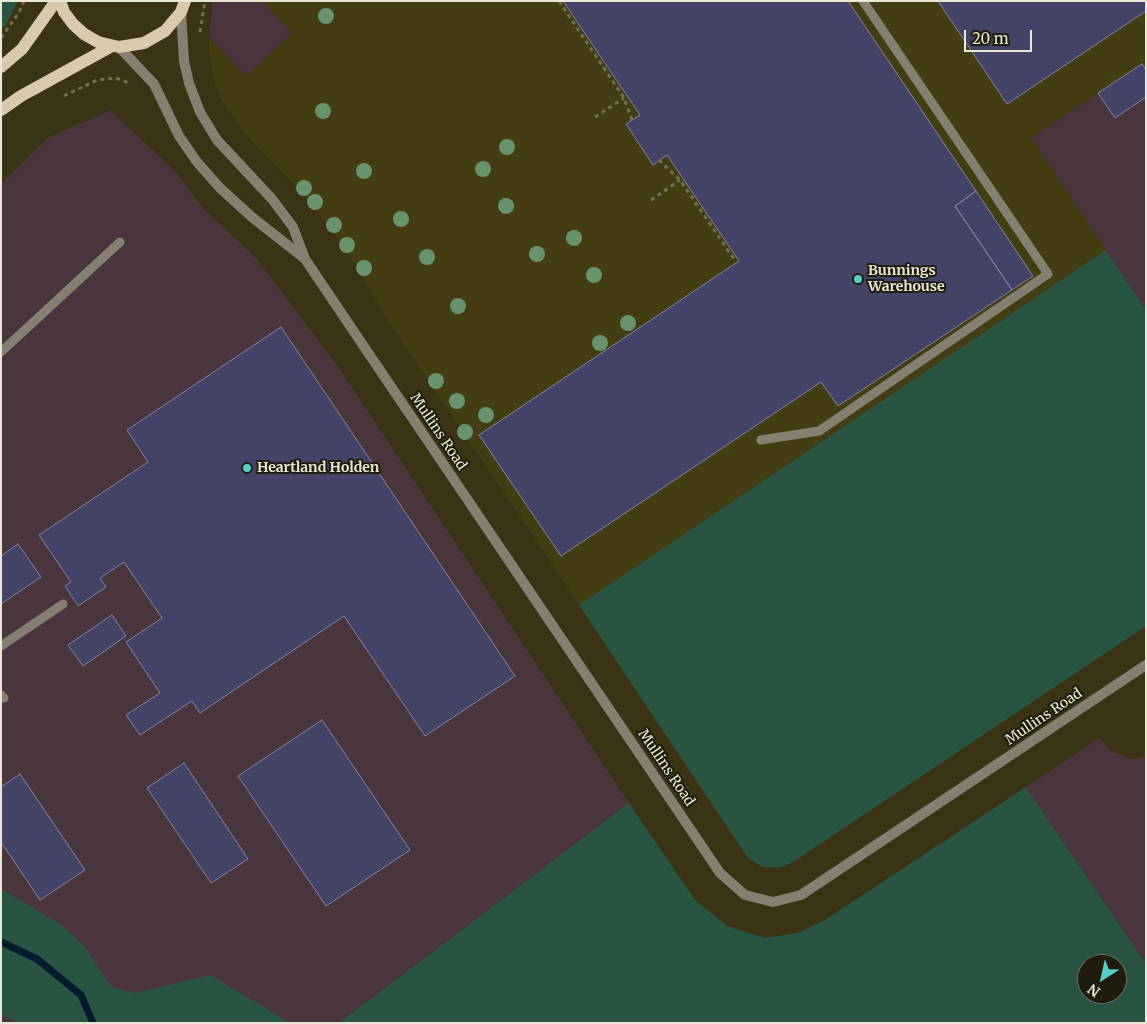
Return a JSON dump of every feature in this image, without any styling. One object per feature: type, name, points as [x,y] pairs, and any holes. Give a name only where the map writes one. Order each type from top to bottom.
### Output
[{"type":"main road","points":[[1,67],[26,44],[58,1],[73,24],[84,34],[98,42],[116,46],[138,45],[155,38],[165,31],[183,6]]},
{"type":"main road","points":[[1,110],[21,96],[116,46]]},
{"type":"street","name":"Mullins Road","points":[[183,6],[185,67],[189,83],[200,112],[217,140],[272,199],[292,227],[305,259],[720,873],[745,895],[773,902],[801,896],[1146,665]]},
{"type":"street","name":"Mullins Road","points":[[116,46],[154,84],[179,136],[197,162],[220,188],[253,218],[305,259]]},
{"type":"lane","points":[[761,440],[818,431],[1048,274],[863,1]]},
{"type":"lane","points":[[1,352],[120,242]]},
{"type":"lane","points":[[1,646],[63,604]]},
{"type":"path","points":[[1,38],[18,14],[24,1]]},
{"type":"path","points":[[200,34],[205,1]]},
{"type":"path","points":[[559,1],[624,98],[632,120]]},
{"type":"path","points":[[64,96],[97,80],[116,78],[131,84]]},
{"type":"path","points":[[594,117],[624,98]]},
{"type":"path","points":[[659,160],[680,180],[734,259]]},
{"type":"path","points":[[651,200],[680,180]]},
{"type":"shaded area","points":[[213,1],[263,1],[292,34],[245,76],[209,37]]},
{"type":"shaded area","points":[[263,1],[1146,1],[1146,61],[1031,138],[1106,250],[579,605],[385,316],[349,253],[306,197],[246,135],[221,99],[215,85],[212,70],[209,37],[245,76],[292,34]]},
{"type":"shaded area","points":[[1146,61],[1146,308],[1145,309],[1031,138]]},
{"type":"shaded area","points":[[110,110],[175,171],[203,208],[256,258],[339,368],[629,803],[339,1023],[1,1023],[1,184],[46,139]]},
{"type":"shaded area","points":[[1099,738],[1111,751],[1127,758],[1144,757],[1146,745],[1146,964],[1026,787]]},
{"type":"green space","points":[[1,1],[18,1],[5,26],[1,29]]},
{"type":"green space","points":[[1106,250],[1146,310],[1146,626],[793,862],[779,868],[763,867],[748,858],[579,605]]},
{"type":"green space","points":[[1026,787],[1146,964],[1146,1023],[339,1023],[629,803],[695,900],[727,926],[765,938],[797,933],[825,920]]},
{"type":"green space","points":[[1,889],[62,925],[85,947],[111,987],[135,993],[210,975],[290,1023],[18,1023],[1,1014]]},
{"type":"building","name":"Bunnings Warehouse","points":[[563,1],[848,1],[976,191],[955,206],[1012,290],[838,406],[821,382],[561,556],[479,435],[739,261],[667,155],[653,165],[626,124],[640,115]]},
{"type":"building","points":[[938,1],[1146,1],[1146,11],[1007,104]]},
{"type":"building","points":[[1142,64],[1146,70],[1146,97],[1115,118],[1098,93]]},
{"type":"building","points":[[976,191],[1033,276],[1012,290],[955,206]]},
{"type":"building","points":[[281,327],[515,676],[425,736],[344,616],[200,713],[192,701],[140,735],[126,715],[160,693],[126,642],[162,618],[124,562],[100,578],[106,587],[78,606],[65,586],[71,582],[39,535],[148,462],[127,430]]},
{"type":"building","points":[[18,544],[41,577],[1,604],[1,556]]},
{"type":"building","points":[[112,615],[126,636],[83,666],[68,645]]},
{"type":"building","points":[[322,720],[410,850],[326,906],[238,776]]},
{"type":"building","points":[[184,763],[248,859],[211,883],[147,788]]},
{"type":"building","points":[[20,774],[85,870],[40,900],[1,842],[1,787]]},
{"type":"waterway","points":[[1,942],[37,959],[81,995],[93,1023]]},
{"type":"place","name":"Bunnings Warehouse","points":[[858,279]]},
{"type":"place","name":"Heartland Holden","points":[[247,468]]}]
